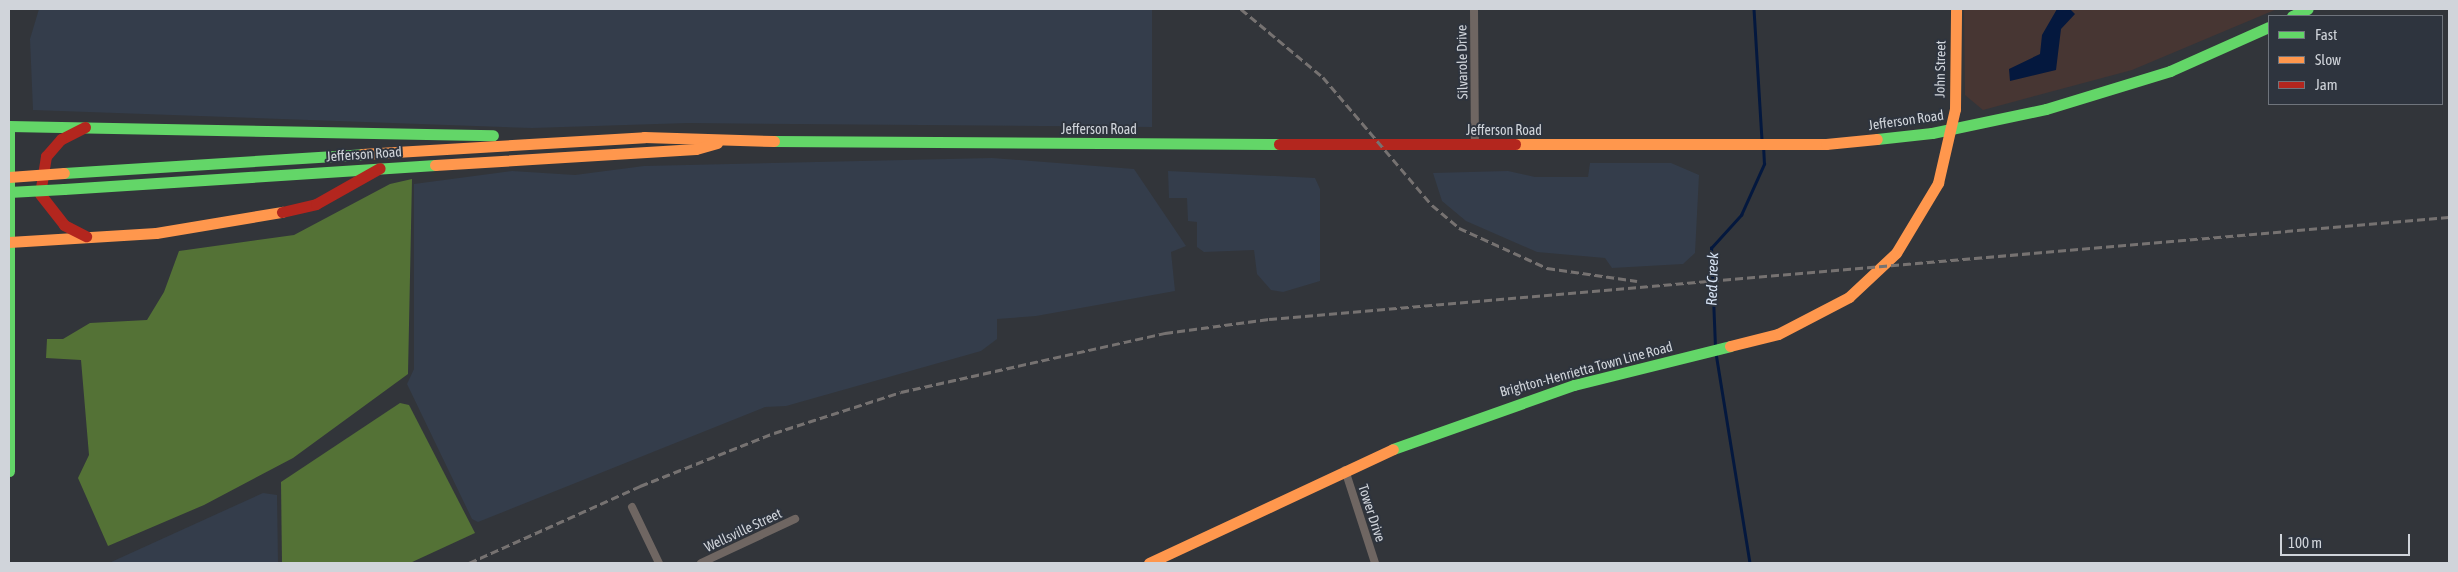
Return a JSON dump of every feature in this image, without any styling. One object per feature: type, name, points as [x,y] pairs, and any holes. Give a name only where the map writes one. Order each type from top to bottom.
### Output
[{"type":"main road","name":"John Street","points":[[1952,129],[1956,9]]},
{"type":"main road","points":[[2294,15],[2308,9]]},
{"type":"main road","name":"Jefferson Road","points":[[9,176],[555,140],[698,137],[720,142],[1475,145],[1776,145],[1864,141],[1952,129],[2126,86],[2268,27]]},
{"type":"main road","points":[[9,471],[9,126],[89,126],[555,140]]},
{"type":"main road","points":[[86,236],[64,225],[40,194],[46,156],[61,139],[89,126]]},
{"type":"main road","name":"Brighton-Henrietta Town Line Road","points":[[1149,563],[1345,470],[1508,405],[1742,344],[1822,314],[1885,266],[1931,198],[1952,129]]},
{"type":"main road","name":"Jefferson Road","points":[[9,192],[382,167],[696,149],[720,142]]},
{"type":"main road","points":[[9,242],[156,233],[294,211],[316,204],[382,167]]},
{"type":"street","name":"Silvarole Drive","points":[[1474,9],[1475,145]]},
{"type":"street","name":"Tower Drive","points":[[1345,470],[1375,563]]},
{"type":"street","points":[[632,507],[659,563]]},
{"type":"street","name":"Wellsville Street","points":[[701,563],[795,519]]},
{"type":"shaded area","points":[[39,9],[1152,9],[1152,127],[688,123],[532,128],[33,110],[30,39]]},
{"type":"shaded area","points":[[1964,9],[2277,9],[2132,70],[1983,110],[1965,95]]},
{"type":"shaded area","points":[[992,158],[1134,169],[1186,246],[1171,252],[1175,291],[1036,316],[997,319],[997,339],[981,351],[786,406],[765,407],[478,522],[472,519],[407,384],[414,369],[414,184],[512,171],[575,175],[644,166]]},
{"type":"shaded area","points":[[1590,163],[1671,163],[1699,175],[1695,253],[1683,264],[1612,268],[1605,258],[1537,252],[1466,221],[1442,201],[1433,173],[1508,171],[1535,177],[1588,177]]},
{"type":"shaded area","points":[[1168,171],[1315,178],[1320,189],[1320,281],[1283,292],[1271,290],[1257,274],[1254,250],[1204,252],[1197,247],[1197,222],[1188,221],[1187,198],[1169,198]]},
{"type":"shaded area","points":[[263,493],[277,495],[278,563],[109,563]]},
{"type":"green space","points":[[412,179],[408,374],[293,458],[204,505],[108,546],[78,478],[89,455],[81,360],[46,358],[47,339],[63,339],[90,323],[147,320],[164,292],[179,251],[294,235],[390,184]]},
{"type":"green space","points":[[400,403],[409,405],[475,533],[410,563],[282,563],[281,482]]},
{"type":"water","points":[[2057,9],[2070,9],[2075,14],[2061,29],[2056,70],[2010,81],[2009,69],[2040,54],[2042,35]]},
{"type":"waterway","name":"Red Creek","points":[[1754,9],[1762,140]]},
{"type":"waterway","name":"Red Creek","points":[[1715,347],[1711,248],[1741,215],[1764,164],[1763,147]]},
{"type":"waterway","name":"Red Creek","points":[[1716,353],[1750,563]]},
{"type":"railway","points":[[1241,9],[1323,77],[1432,205],[1459,228],[1547,268],[1637,281]]},
{"type":"railway","points":[[469,563],[640,486],[774,433],[901,392],[1165,333],[1269,319],[2449,217]]},
{"type":"traffic: fast","points":[[2294,15],[2308,9]]},
{"type":"traffic: fast","points":[[1877,139],[1932,133],[2046,109],[2170,71],[2268,27]]},
{"type":"traffic: fast","points":[[9,126],[493,135]]},
{"type":"traffic: fast","points":[[9,126],[9,471]]},
{"type":"traffic: fast","points":[[774,141],[1279,144]]},
{"type":"traffic: fast","points":[[64,173],[362,154]]},
{"type":"traffic: fast","points":[[64,189],[435,165]]},
{"type":"traffic: fast","points":[[9,192],[64,189]]},
{"type":"traffic: fast","points":[[1393,449],[1574,385],[1730,346]]},
{"type":"traffic: slow","points":[[1730,346],[1778,334],[1849,297],[1896,253],[1938,183],[1955,109],[1956,9]]},
{"type":"traffic: slow","points":[[362,154],[644,137],[774,141]]},
{"type":"traffic: slow","points":[[1515,144],[1826,144],[1877,139]]},
{"type":"traffic: slow","points":[[435,165],[696,149],[717,143]]},
{"type":"traffic: slow","points":[[9,177],[64,173]]},
{"type":"traffic: slow","points":[[9,242],[156,233],[282,212]]},
{"type":"traffic: slow","points":[[1149,563],[1393,449]]},
{"type":"traffic: jam","points":[[85,127],[61,139],[46,156],[40,194],[64,225],[86,236]]},
{"type":"traffic: jam","points":[[1279,144],[1515,144]]},
{"type":"traffic: jam","points":[[282,212],[316,204],[380,168]]}]
